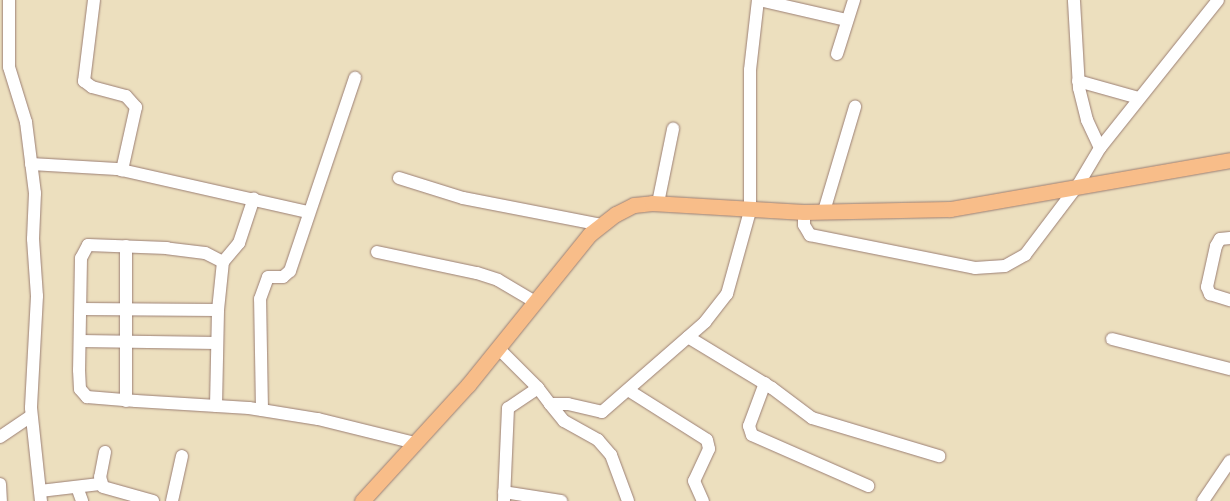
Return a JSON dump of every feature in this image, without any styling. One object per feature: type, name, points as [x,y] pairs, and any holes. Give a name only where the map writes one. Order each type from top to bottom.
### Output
[{"type":"main road","points":[[362,501],[498,348],[590,234],[634,205],[658,203],[750,211],[804,212],[950,209],[1078,184],[1230,160]]},
{"type":"street","points":[[9,0],[9,67],[26,122],[35,193],[33,238],[37,296],[31,416],[40,496],[77,487],[100,484],[108,490],[153,501]]},
{"type":"street","points":[[94,0],[84,81],[92,87],[126,96],[136,107],[122,170]]},
{"type":"street","points":[[550,404],[568,404],[600,413],[688,338],[726,294],[750,211],[750,70],[759,0],[846,20]]},
{"type":"street","points":[[836,54],[854,0]]},
{"type":"street","points":[[1074,0],[1078,80],[1086,120],[1100,148]]},
{"type":"street","points":[[804,212],[804,225],[810,235],[975,268],[1006,266],[1025,255],[1078,184],[1100,148],[1218,0]]},
{"type":"street","points":[[262,410],[260,299],[268,277],[283,277],[290,271],[308,212],[355,78]]},
{"type":"street","points":[[1078,80],[1139,98]]},
{"type":"street","points":[[824,211],[855,107]]},
{"type":"street","points":[[658,203],[673,129]]},
{"type":"street","points":[[31,164],[122,170],[254,198],[308,212]]},
{"type":"street","points":[[399,178],[485,203],[602,225]]},
{"type":"street","points":[[216,406],[218,310],[223,262],[239,242],[254,198]]},
{"type":"street","points":[[1230,238],[1220,239],[1216,246],[1207,287],[1210,294],[1230,300]]},
{"type":"street","points":[[223,262],[205,253],[126,246],[88,246],[84,250],[80,341],[80,389],[84,395],[262,410],[318,419],[415,443]]},
{"type":"street","points":[[126,246],[126,400]]},
{"type":"street","points":[[377,252],[477,273],[498,280],[535,302]]},
{"type":"street","points":[[81,309],[218,310]]},
{"type":"street","points":[[688,338],[765,383],[812,418],[939,456]]},
{"type":"street","points":[[1112,339],[1230,369]]},
{"type":"street","points":[[80,341],[126,340],[217,343]]},
{"type":"street","points":[[498,348],[538,388],[564,422],[598,440],[611,455],[628,501]]},
{"type":"street","points":[[765,383],[749,426],[752,435],[868,486]]},
{"type":"street","points":[[538,388],[508,408],[504,496],[561,501]]},
{"type":"street","points":[[628,390],[708,440],[709,449],[694,481],[703,501]]},
{"type":"street","points":[[0,437],[31,416]]},
{"type":"street","points":[[100,484],[104,452]]},
{"type":"street","points":[[172,501],[182,456]]},
{"type":"street","points":[[1203,501],[1230,461]]},
{"type":"street","points":[[0,484],[2,501]]},
{"type":"street","points":[[77,487],[82,501]]}]
